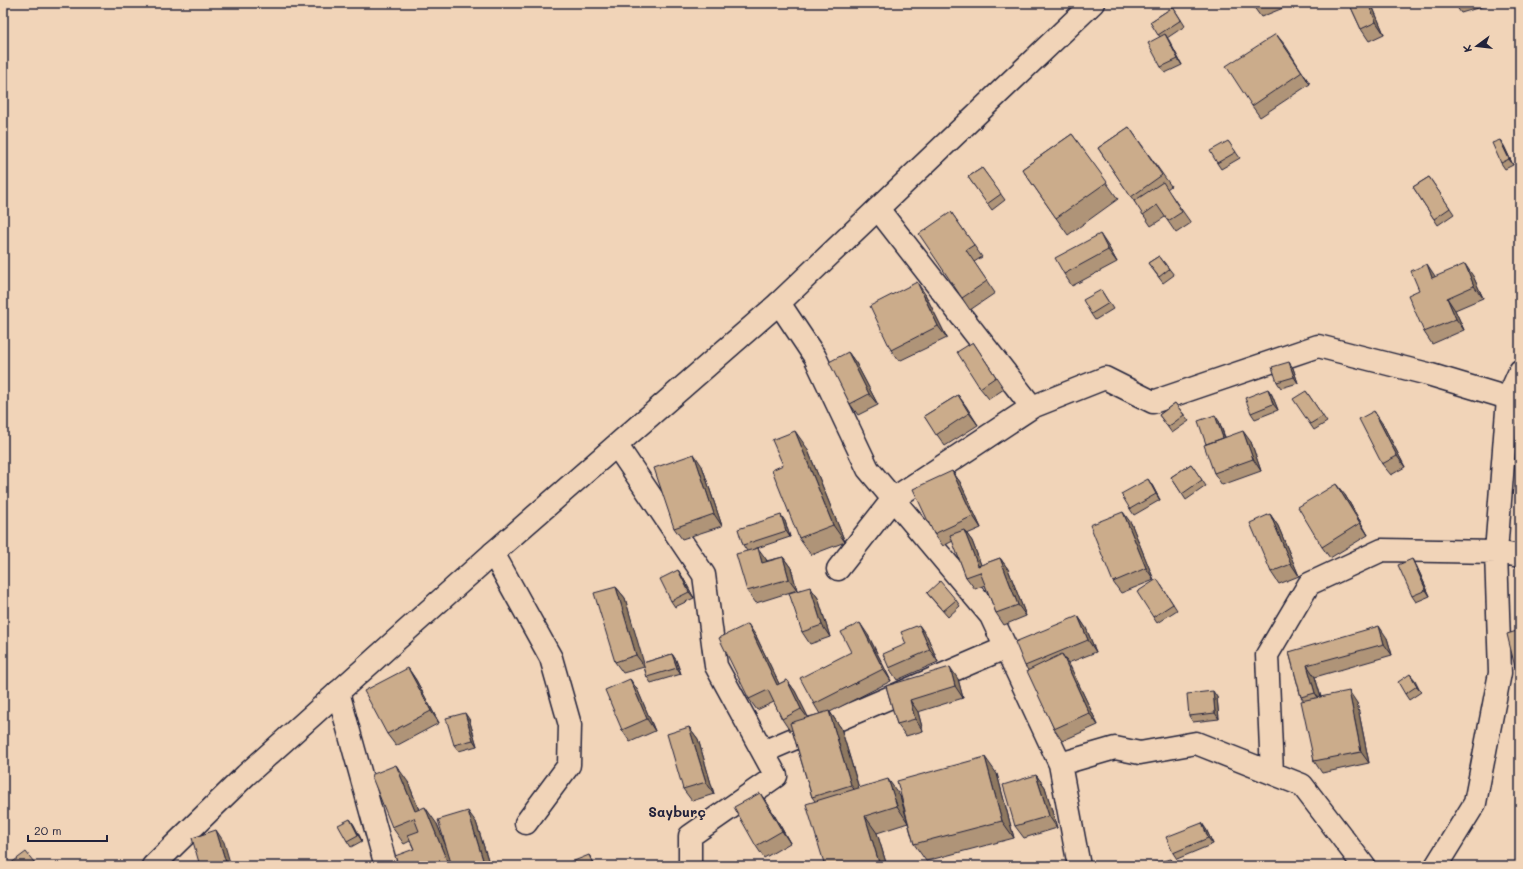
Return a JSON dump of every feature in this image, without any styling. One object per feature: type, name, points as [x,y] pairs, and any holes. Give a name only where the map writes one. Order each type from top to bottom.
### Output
[{"type":"street","points":[[153,866],[246,775],[338,692],[493,553],[779,303],[1093,3]]},
{"type":"street","points":[[878,209],[1032,407]]},
{"type":"street","points":[[779,303],[816,357],[868,469],[991,616],[1060,764],[1079,866]]},
{"type":"street","points":[[838,569],[893,499],[1032,407],[1105,378],[1153,402],[1318,346],[1428,374],[1508,398]]},
{"type":"street","points":[[1436,866],[1475,803],[1496,696],[1500,672],[1496,552],[1508,398],[1520,371]]},
{"type":"street","points":[[616,446],[704,575],[716,666],[776,776],[690,836],[690,866]]},
{"type":"street","points":[[1272,773],[1267,655],[1309,584],[1382,550],[1496,552],[1520,556]]},
{"type":"street","points":[[493,553],[551,658],[570,725],[569,766],[526,823]]},
{"type":"street","points":[[763,752],[1005,648]]},
{"type":"street","points":[[338,692],[386,866]]},
{"type":"street","points":[[1060,764],[1115,748],[1140,753],[1196,743],[1302,785],[1364,866]]},
{"type":"building","points":[[1252,3],[1259,3],[1253,6]]},
{"type":"building","points":[[1349,3],[1368,3],[1376,22],[1361,29]]},
{"type":"building","points":[[1173,7],[1181,20],[1158,35],[1150,22]]},
{"type":"building","points":[[1165,34],[1178,59],[1161,67],[1148,43]]},
{"type":"building","points":[[1276,34],[1302,72],[1252,106],[1226,66]]},
{"type":"building","points":[[1129,127],[1162,175],[1131,197],[1098,148]]},
{"type":"building","points":[[1072,134],[1107,182],[1056,218],[1022,169]]},
{"type":"building","points":[[1500,140],[1509,159],[1501,163],[1492,143]]},
{"type":"building","points":[[1228,141],[1236,152],[1217,163],[1210,151]]},
{"type":"building","points":[[982,168],[1001,194],[987,204],[968,177]]},
{"type":"building","points":[[1429,177],[1450,208],[1434,219],[1413,187]]},
{"type":"building","points":[[1163,182],[1182,212],[1168,221],[1157,205],[1143,215],[1134,201]]},
{"type":"building","points":[[951,212],[974,245],[966,250],[987,281],[962,298],[919,234]]},
{"type":"building","points":[[1100,234],[1108,250],[1064,274],[1055,258]]},
{"type":"building","points":[[1159,256],[1169,269],[1159,277],[1148,263]]},
{"type":"building","points":[[1427,264],[1432,278],[1465,264],[1474,286],[1447,298],[1456,319],[1424,332],[1408,295],[1419,290],[1411,271]]},
{"type":"building","points":[[917,282],[938,326],[891,350],[870,306]]},
{"type":"building","points":[[1101,290],[1109,303],[1091,314],[1083,300]]},
{"type":"building","points":[[973,342],[996,377],[980,388],[957,352]]},
{"type":"building","points":[[848,352],[869,394],[850,404],[829,362]]},
{"type":"building","points":[[1289,362],[1294,377],[1277,382],[1272,367]]},
{"type":"building","points":[[1268,389],[1273,404],[1251,413],[1245,398]]},
{"type":"building","points":[[1306,391],[1323,416],[1310,424],[1293,399]]},
{"type":"building","points":[[958,395],[969,413],[936,435],[924,416]]},
{"type":"building","points":[[1175,403],[1184,415],[1168,427],[1159,415]]},
{"type":"building","points":[[1374,411],[1397,456],[1382,464],[1359,419]]},
{"type":"building","points":[[1215,415],[1223,438],[1206,444],[1198,421]]},
{"type":"building","points":[[795,431],[833,525],[799,538],[772,470],[783,465],[772,440]]},
{"type":"building","points":[[1243,431],[1253,459],[1214,473],[1204,445]]},
{"type":"building","points":[[694,454],[714,514],[674,528],[654,468]]},
{"type":"building","points":[[1191,464],[1202,480],[1182,494],[1171,477]]},
{"type":"building","points":[[952,471],[973,516],[934,534],[913,489]]},
{"type":"building","points":[[1148,479],[1156,494],[1130,509],[1121,494]]},
{"type":"building","points":[[1336,484],[1360,523],[1322,547],[1298,507]]},
{"type":"building","points":[[1123,512],[1146,568],[1113,582],[1090,525]]},
{"type":"building","points":[[1270,514],[1291,564],[1271,572],[1250,523]]},
{"type":"building","points":[[781,515],[786,531],[743,545],[738,529]]},
{"type":"building","points":[[964,530],[978,566],[1000,558],[1018,605],[996,613],[980,572],[966,577],[950,535]]},
{"type":"building","points":[[758,548],[762,563],[783,557],[789,579],[747,591],[736,554]]},
{"type":"building","points":[[1412,559],[1426,590],[1412,596],[1398,565]]},
{"type":"building","points":[[678,570],[689,592],[671,601],[660,579]]},
{"type":"building","points":[[1157,579],[1173,604],[1153,617],[1137,592]]},
{"type":"building","points":[[940,581],[956,600],[943,611],[927,593]]},
{"type":"building","points":[[616,587],[636,655],[615,662],[594,593]]},
{"type":"building","points":[[810,587],[822,625],[802,632],[789,593]]},
{"type":"building","points":[[1078,616],[1088,640],[1025,666],[1015,642]]},
{"type":"building","points":[[860,623],[883,669],[814,704],[800,678],[851,652],[841,632]]},
{"type":"building","points":[[748,624],[777,685],[787,680],[801,709],[782,719],[768,690],[749,699],[719,638]]},
{"type":"building","points":[[919,625],[930,650],[889,668],[883,654],[906,644],[901,632]]},
{"type":"building","points":[[1379,626],[1384,644],[1307,665],[1315,693],[1301,697],[1289,652]]},
{"type":"building","points":[[1520,630],[1520,665],[1515,667],[1507,634]]},
{"type":"building","points":[[672,654],[677,668],[647,677],[643,663]]},
{"type":"building","points":[[1062,654],[1089,713],[1054,729],[1027,671]]},
{"type":"building","points":[[950,667],[955,686],[910,700],[915,719],[897,724],[886,686]]},
{"type":"building","points":[[408,668],[431,711],[387,734],[364,691]]},
{"type":"building","points":[[1410,674],[1417,686],[1405,694],[1398,682]]},
{"type":"building","points":[[630,679],[647,719],[622,730],[605,690]]},
{"type":"building","points":[[1213,691],[1215,713],[1189,716],[1187,694]]},
{"type":"building","points":[[1349,691],[1361,752],[1314,761],[1301,701]]},
{"type":"building","points":[[829,711],[851,785],[812,797],[790,723]]},
{"type":"building","points":[[465,713],[473,740],[454,745],[446,718]]},
{"type":"building","points":[[689,727],[706,782],[683,789],[667,734]]},
{"type":"building","points":[[985,757],[1002,821],[914,844],[897,781]]},
{"type":"building","points":[[396,765],[415,811],[425,807],[449,866],[399,866],[395,856],[414,849],[408,835],[419,831],[414,818],[392,827],[371,775]]},
{"type":"building","points":[[1036,775],[1049,816],[1015,826],[1003,785]]},
{"type":"building","points":[[888,779],[897,806],[865,816],[879,863],[870,866],[825,866],[806,804]]},
{"type":"building","points":[[760,793],[782,831],[756,846],[734,807]]},
{"type":"building","points":[[468,811],[483,860],[463,866],[452,866],[438,820]]},
{"type":"building","points":[[350,819],[358,835],[347,841],[338,825]]},
{"type":"building","points":[[1202,823],[1208,838],[1173,853],[1166,837]]},
{"type":"building","points":[[216,830],[227,866],[200,866],[192,838]]},
{"type":"building","points":[[26,852],[37,866],[12,866],[10,864]]},
{"type":"building","points":[[589,855],[594,866],[570,866],[569,863]]},
{"type":"building","points":[[1171,859],[1173,866],[1154,866],[1153,863]]},
{"type":"district","name":"Sayburç","points":[[677,811]]}]
